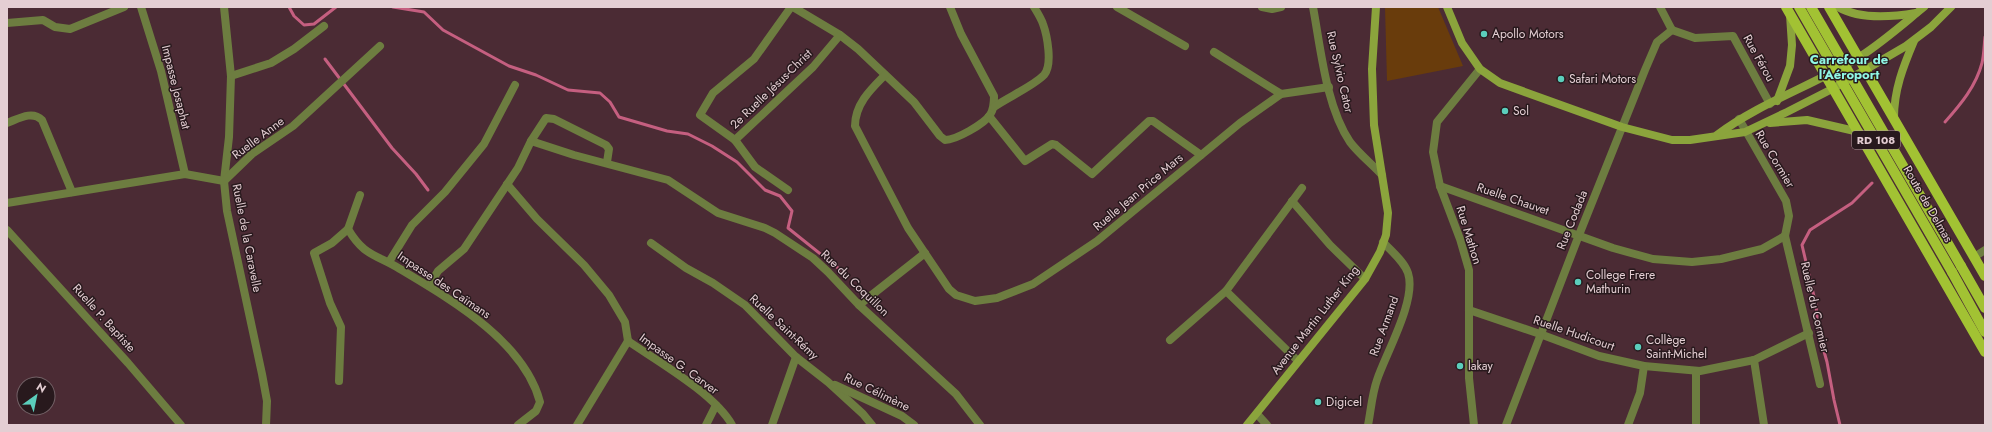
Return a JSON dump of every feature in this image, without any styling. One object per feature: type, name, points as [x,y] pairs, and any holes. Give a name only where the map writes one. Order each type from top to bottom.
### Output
[{"type":"main road","name":"Avenue Martin Luther King","points":[[1247,425],[1365,279],[1386,235],[1388,213],[1374,125],[1372,69],[1376,7]]},
{"type":"main road","points":[[1447,7],[1462,43],[1480,69],[1500,83],[1622,127],[1672,140],[1690,140],[1745,132],[1763,124],[1834,88],[1915,40],[1951,7]]},
{"type":"main road","name":"Route de Delmas","points":[[1799,7],[1985,332]]},
{"type":"main road","name":"Route de Delmas","points":[[1811,7],[1985,308]]},
{"type":"main road","points":[[1829,7],[1985,276]]},
{"type":"main road","points":[[1838,7],[1860,14],[1881,16],[1897,16],[1917,13]]},
{"type":"main road","points":[[1717,136],[1739,119],[1774,103],[1858,57],[1896,32],[1924,7]]},
{"type":"main road","points":[[1788,10],[1823,76],[1834,88],[1985,352]]},
{"type":"main road","points":[[1774,103],[1790,66],[1792,46],[1788,10]]},
{"type":"main road","points":[[1894,119],[1894,100],[1898,80],[1915,40]]},
{"type":"main road","points":[[1763,124],[1807,120],[1859,132]]},
{"type":"street","points":[[7,23],[43,20],[55,27],[70,29],[124,7]]},
{"type":"street","name":"Impasse Josaphat","points":[[141,7],[161,71],[185,174]]},
{"type":"street","name":"Ruelle de la Caravelle","points":[[224,7],[231,76],[229,137],[224,181],[228,217],[267,401],[266,425]]},
{"type":"street","points":[[735,140],[700,115],[713,93],[754,59],[792,7],[840,35],[886,75],[914,102],[940,136],[945,140],[952,140],[984,121],[994,107],[1044,75],[1048,68],[1049,57],[1043,24],[1034,7]]},
{"type":"street","points":[[950,7],[961,34],[994,96],[994,107]]},
{"type":"street","points":[[1117,7],[1185,46]]},
{"type":"street","points":[[1262,7],[1272,9],[1281,7]]},
{"type":"street","name":"Rue Sylvio Cator","points":[[1313,7],[1336,116],[1351,143],[1382,175]]},
{"type":"street","points":[[1660,7],[1672,30]]},
{"type":"street","points":[[231,76],[271,63],[294,49],[324,26]]},
{"type":"street","name":"Rue Férou","points":[[1672,30],[1695,38],[1733,36],[1774,103]]},
{"type":"street","name":"Rue Codada","points":[[1506,425],[1578,235],[1657,42],[1672,30]]},
{"type":"street","name":"2e Ruelle Jésus-Christ","points":[[788,190],[755,167],[735,140],[813,67],[840,35]]},
{"type":"street","name":"Ruelle Anne","points":[[224,181],[252,154],[293,126],[380,46]]},
{"type":"street","points":[[1214,52],[1281,94]]},
{"type":"street","name":"Rue Mathon","points":[[1474,425],[1469,378],[1468,270],[1460,239],[1440,186],[1433,152],[1437,122],[1480,69]]},
{"type":"street","points":[[859,305],[925,253],[908,228],[856,126],[855,117],[861,103],[868,92],[886,75]]},
{"type":"street","points":[[389,262],[412,225],[445,192],[484,144],[515,85]]},
{"type":"street","name":"Ruelle Jean Price Mars","points":[[925,253],[949,289],[956,295],[975,301],[997,298],[1033,284],[1097,241],[1201,155],[1281,94],[1329,87]]},
{"type":"street","points":[[7,123],[26,116],[38,116],[42,120],[72,192]]},
{"type":"street","points":[[989,116],[1025,161],[1052,144],[1056,145],[1092,174],[1149,121],[1153,121],[1201,155]]},
{"type":"street","points":[[429,286],[438,272],[464,249],[518,168],[531,141],[544,120],[551,118],[606,145],[609,149],[607,162]]},
{"type":"street","name":"Rue Cormier","points":[[1739,119],[1745,132],[1779,186],[1786,201],[1789,216],[1785,236]]},
{"type":"street","name":"Rue du Coquillon","points":[[531,141],[574,155],[607,162],[668,180],[718,213],[765,228],[812,258],[828,272],[859,305],[956,394],[980,425]]},
{"type":"street","points":[[7,203],[185,174],[224,181]]},
{"type":"street","points":[[507,184],[537,219],[584,265],[609,295],[625,322],[628,341],[577,425]]},
{"type":"street","name":"Ruelle Chauvet","points":[[1440,186],[1613,248],[1653,259],[1692,262],[1721,259],[1762,249],[1785,236]]},
{"type":"street","points":[[1170,340],[1226,291],[1302,188]]},
{"type":"street","points":[[340,381],[341,327],[330,303],[314,253],[332,243],[348,229],[360,195]]},
{"type":"street","points":[[1292,201],[1330,245],[1365,279]]},
{"type":"street","name":"Impasse des Caïmans","points":[[348,229],[357,244],[372,255],[389,262],[429,286],[492,332],[514,355],[531,380],[540,402],[536,411],[518,425]]},
{"type":"street","name":"Ruelle P. Baptiste","points":[[7,230],[117,351],[181,425]]},
{"type":"street","name":"Ruelle du Cormier","points":[[1785,236],[1820,384]]},
{"type":"street","name":"Rue Armand","points":[[1368,425],[1376,382],[1404,313],[1410,290],[1408,273],[1399,259],[1383,242]]},
{"type":"street","name":"Ruelle Saint-Rémy","points":[[652,243],[686,268],[713,283],[745,305],[796,357],[828,382],[863,414],[872,425]]},
{"type":"street","points":[[1974,257],[1985,250]]},
{"type":"street","points":[[1226,291],[1298,361]]},
{"type":"street","name":"Ruelle Hudicourt","points":[[1469,310],[1599,356],[1644,366],[1696,371],[1754,360],[1809,333]]},
{"type":"street","name":"Impasse G. Carver","points":[[628,341],[691,385],[716,405],[732,425]]},
{"type":"street","points":[[772,425],[796,357]]},
{"type":"street","points":[[1754,360],[1764,425]]},
{"type":"street","points":[[1628,425],[1640,393],[1644,366]]},
{"type":"street","points":[[1696,371],[1696,425]]},
{"type":"street","name":"Rue Célimène","points":[[828,382],[902,416],[914,425]]},
{"type":"street","points":[[706,425],[716,405]]},
{"type":"street","points":[[1257,414],[1267,425]]},
{"type":"shaded area","points":[[1385,7],[1438,7],[1463,66],[1387,81]]},
{"type":"waterway","points":[[289,7],[294,16],[304,25],[314,24],[336,7]]},
{"type":"waterway","points":[[393,7],[424,12],[443,30],[509,66],[536,75],[568,90],[600,93],[610,102],[619,117],[667,131],[688,134],[712,146],[737,162],[765,190],[780,196],[792,211],[788,228],[848,276]]},
{"type":"waterway","points":[[1945,122],[1962,101],[1976,79],[1983,60],[1985,37]]},
{"type":"waterway","points":[[325,59],[392,148],[416,174],[428,190]]},
{"type":"waterway","points":[[1840,425],[1827,362],[1818,330],[1816,305],[1802,245],[1810,230],[1852,203],[1872,183]]},
{"type":"place","name":"Apollo Motors","points":[[1484,34]]},
{"type":"place","name":"Safari Motors","points":[[1561,79]]},
{"type":"place","name":"Sol","points":[[1505,111]]},
{"type":"place","name":"College Frere Mathurin","points":[[1578,282]]},
{"type":"place","name":"Collège Saint-Michel","points":[[1638,347]]},
{"type":"place","name":"lakay","points":[[1460,366]]},
{"type":"place","name":"Digicel","points":[[1318,402]]},
{"type":"district","name":"Carrefour de l'Aéroport","points":[[1849,66]]}]
